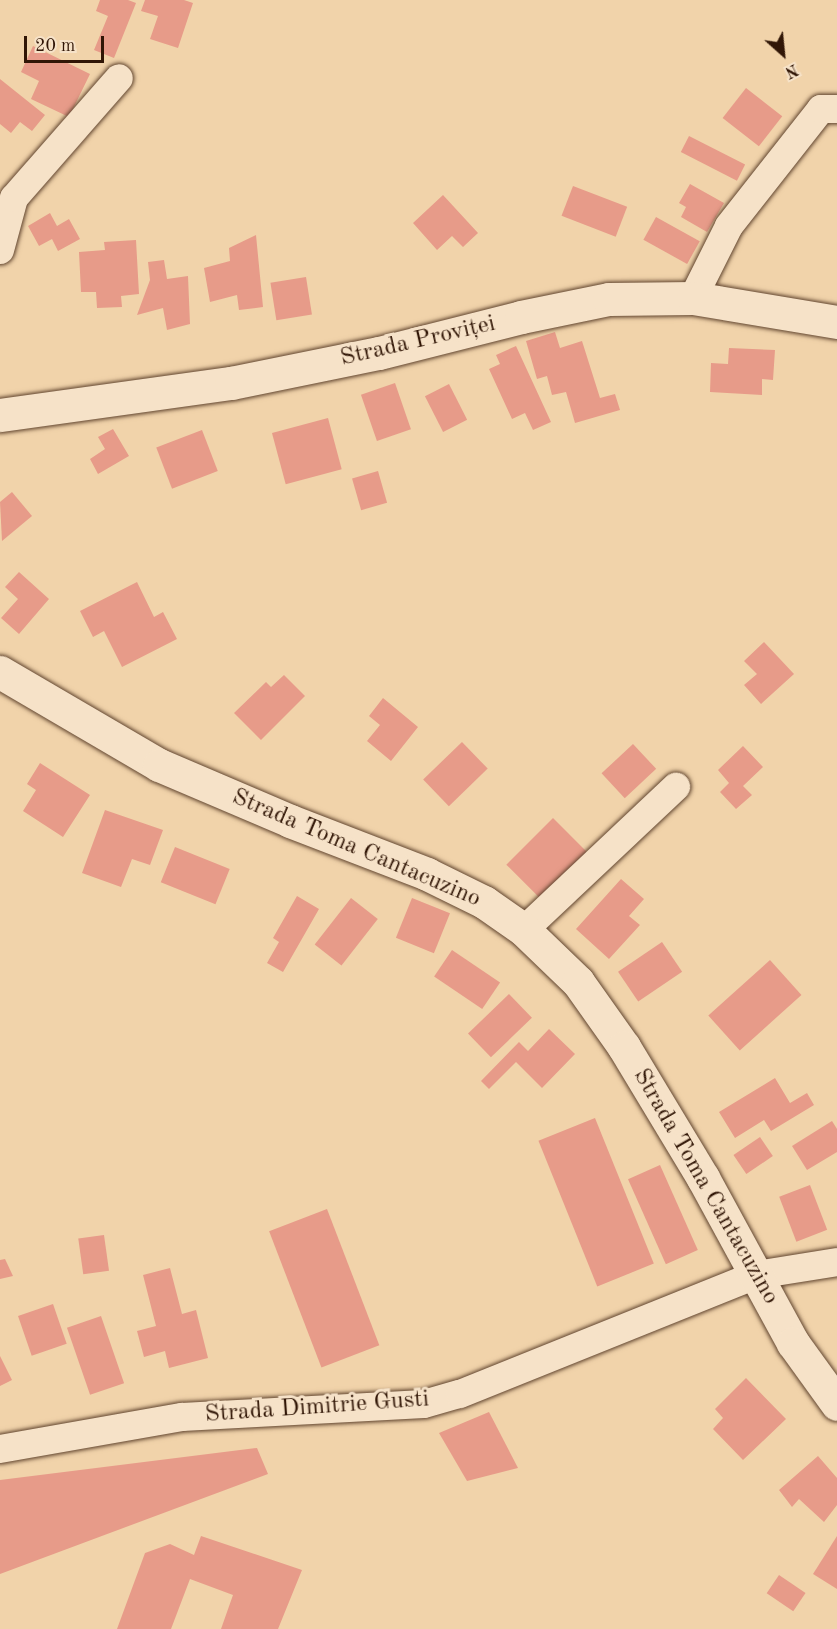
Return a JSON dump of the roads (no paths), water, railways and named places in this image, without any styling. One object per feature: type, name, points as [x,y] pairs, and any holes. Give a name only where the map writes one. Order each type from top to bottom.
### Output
[{"type":"street","points":[[0,250],[14,198],[119,78]]},
{"type":"street","points":[[693,298],[729,226],[821,109],[837,109]]},
{"type":"street","name":"Strada Proviței","points":[[0,415],[231,383],[379,353],[521,317],[609,299],[693,298],[837,322]]},
{"type":"street","name":"Strada Toma Cantacuzino","points":[[0,672],[159,765],[290,821],[427,874],[484,902],[524,930],[578,982],[624,1047],[703,1178],[793,1343],[837,1404]]},
{"type":"street","points":[[524,930],[676,787]]},
{"type":"street","name":"Strada Dimitrie Gusti","points":[[0,1449],[182,1417],[424,1404],[460,1394],[756,1275],[837,1262]]}]
